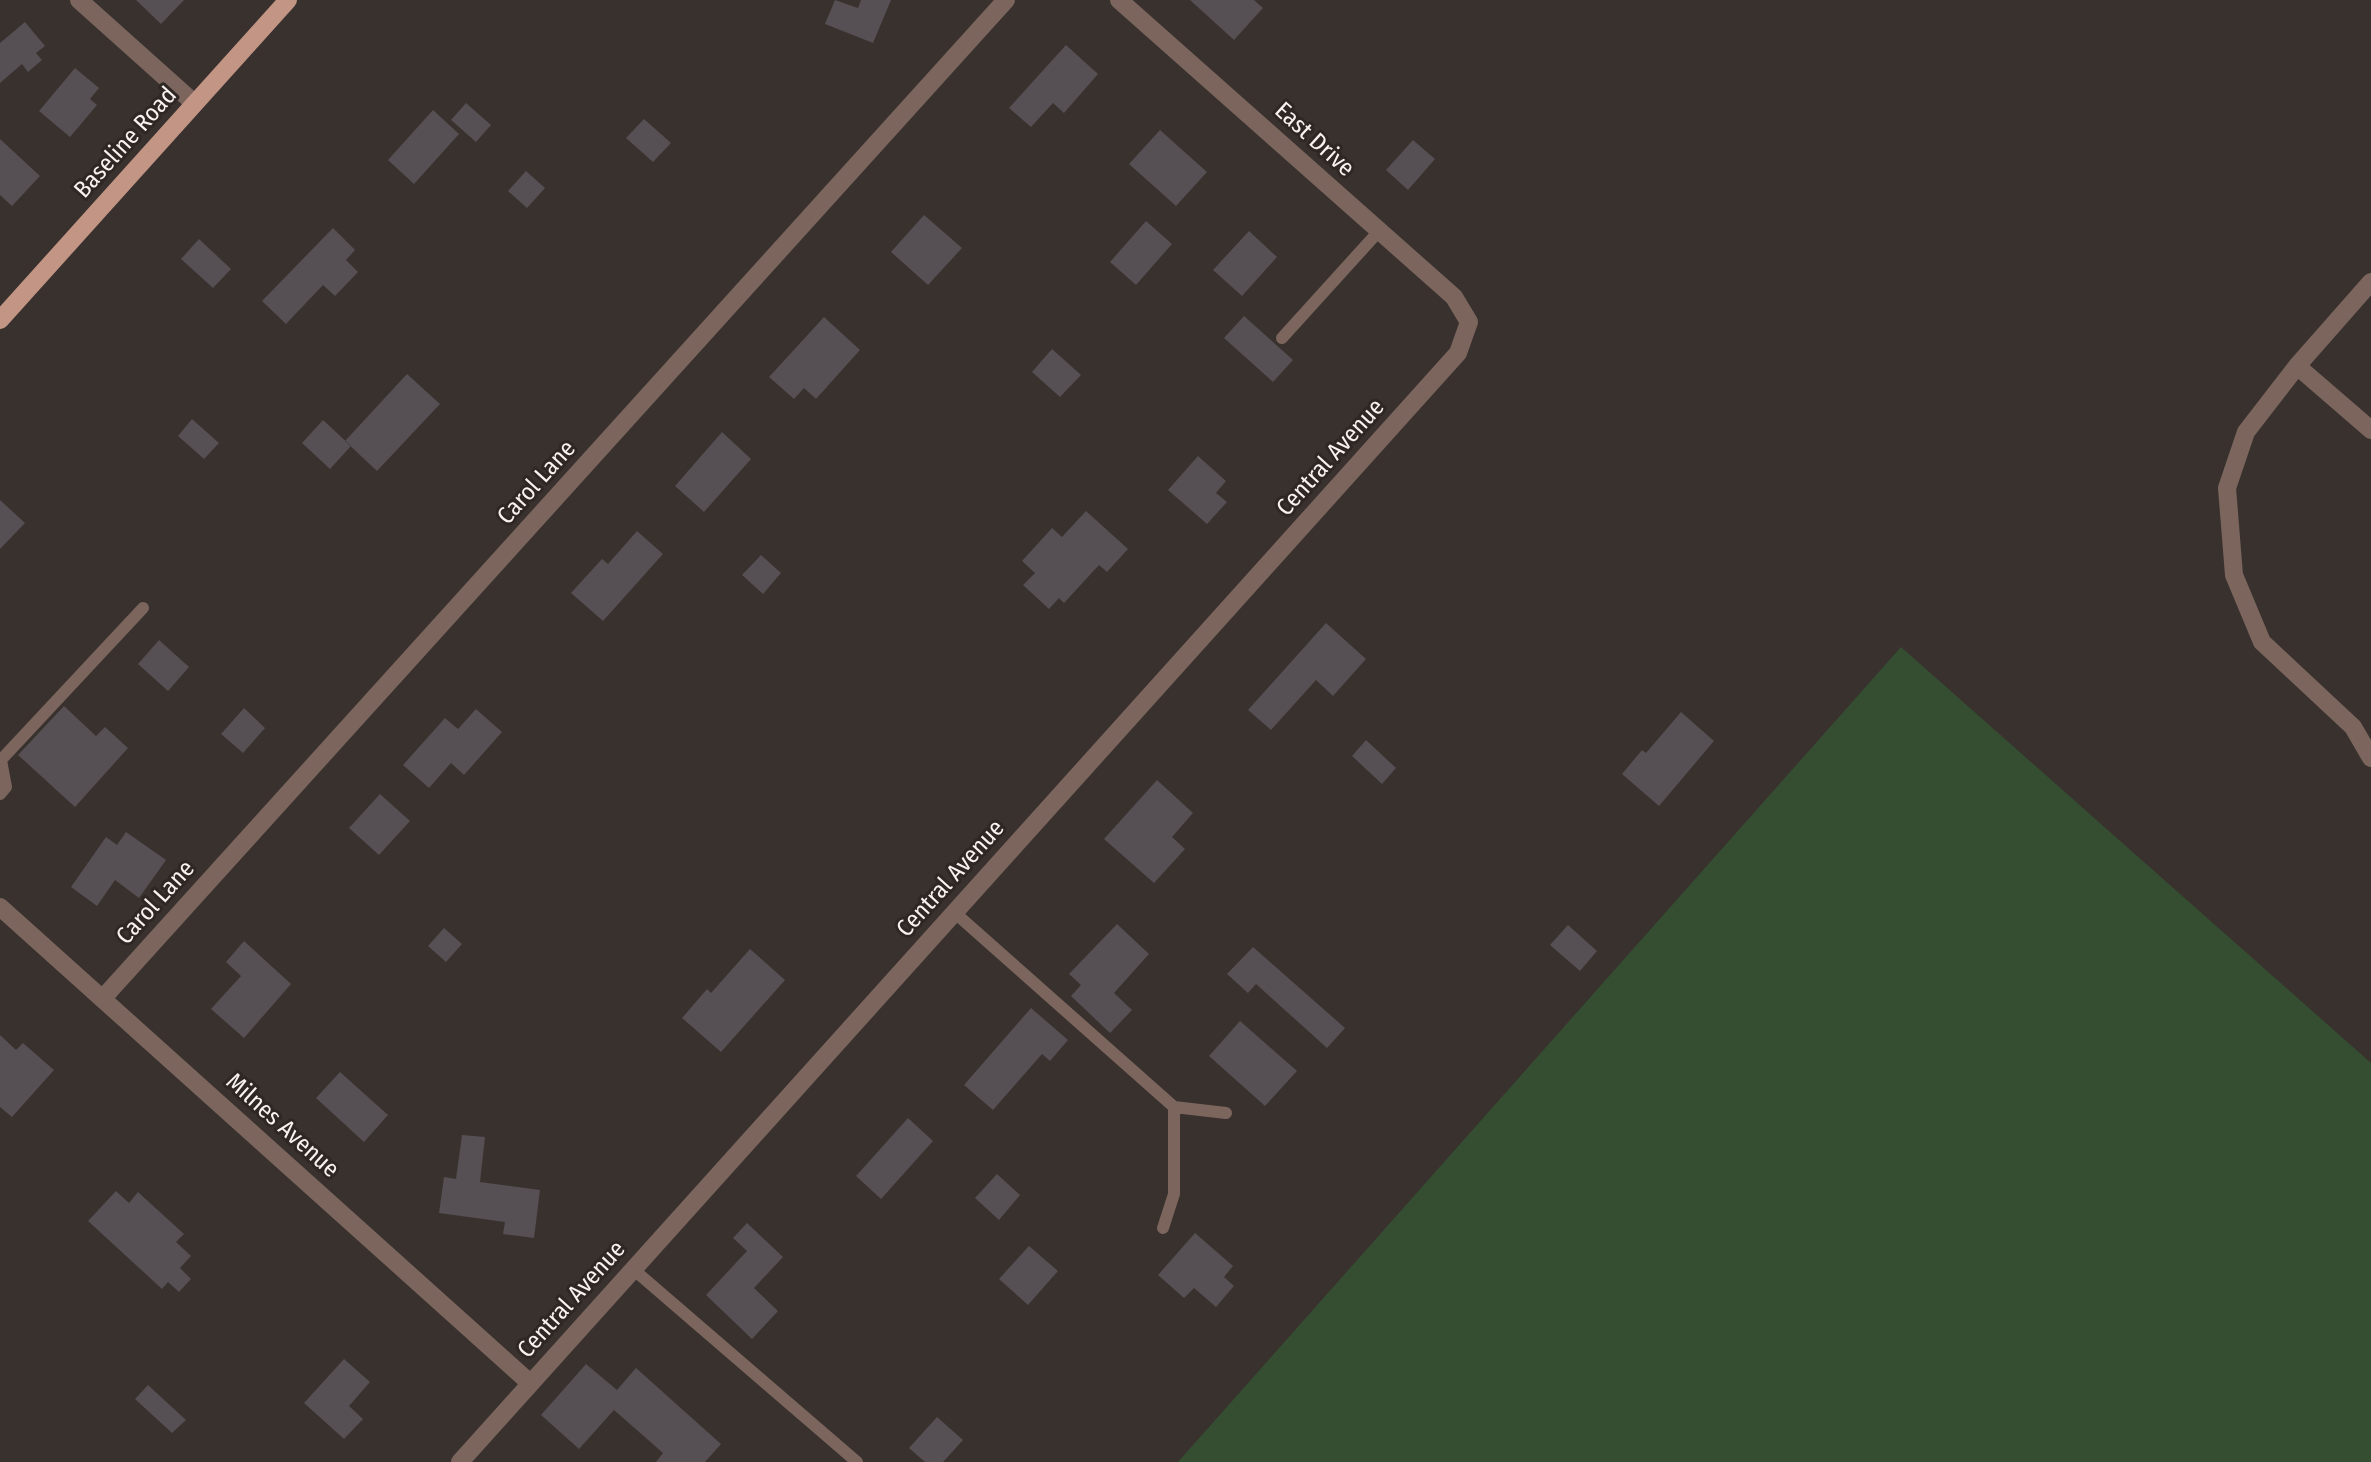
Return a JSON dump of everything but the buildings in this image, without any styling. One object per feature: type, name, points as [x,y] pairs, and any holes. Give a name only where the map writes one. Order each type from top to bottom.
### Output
[{"type":"main road","name":"Baseline Road","points":[[0,320],[288,0]]},
{"type":"street","points":[[79,0],[194,103]]},
{"type":"street","name":"Carol Lane","points":[[103,998],[1006,0]]},
{"type":"street","name":"East Drive","points":[[1119,0],[1454,297],[1469,322]]},
{"type":"street","points":[[2371,282],[2297,366],[2246,432],[2227,488],[2234,575],[2262,642],[2353,727],[2371,758]]},
{"type":"street","name":"Central Avenue","points":[[460,1462],[1458,353],[1469,322]]},
{"type":"street","points":[[2297,366],[2371,430]]},
{"type":"street","name":"Milnes Avenue","points":[[0,907],[530,1383]]},
{"type":"lane","points":[[1282,338],[1379,231]]},
{"type":"lane","points":[[0,794],[6,787],[2,760],[143,608]]},
{"type":"lane","points":[[954,912],[1174,1107],[1226,1113]]},
{"type":"lane","points":[[1163,1228],[1174,1194],[1174,1107]]},
{"type":"lane","points":[[633,1269],[857,1462]]},
{"type":"green space","points":[[1901,647],[2371,1063],[2371,1462],[1178,1462]]}]
